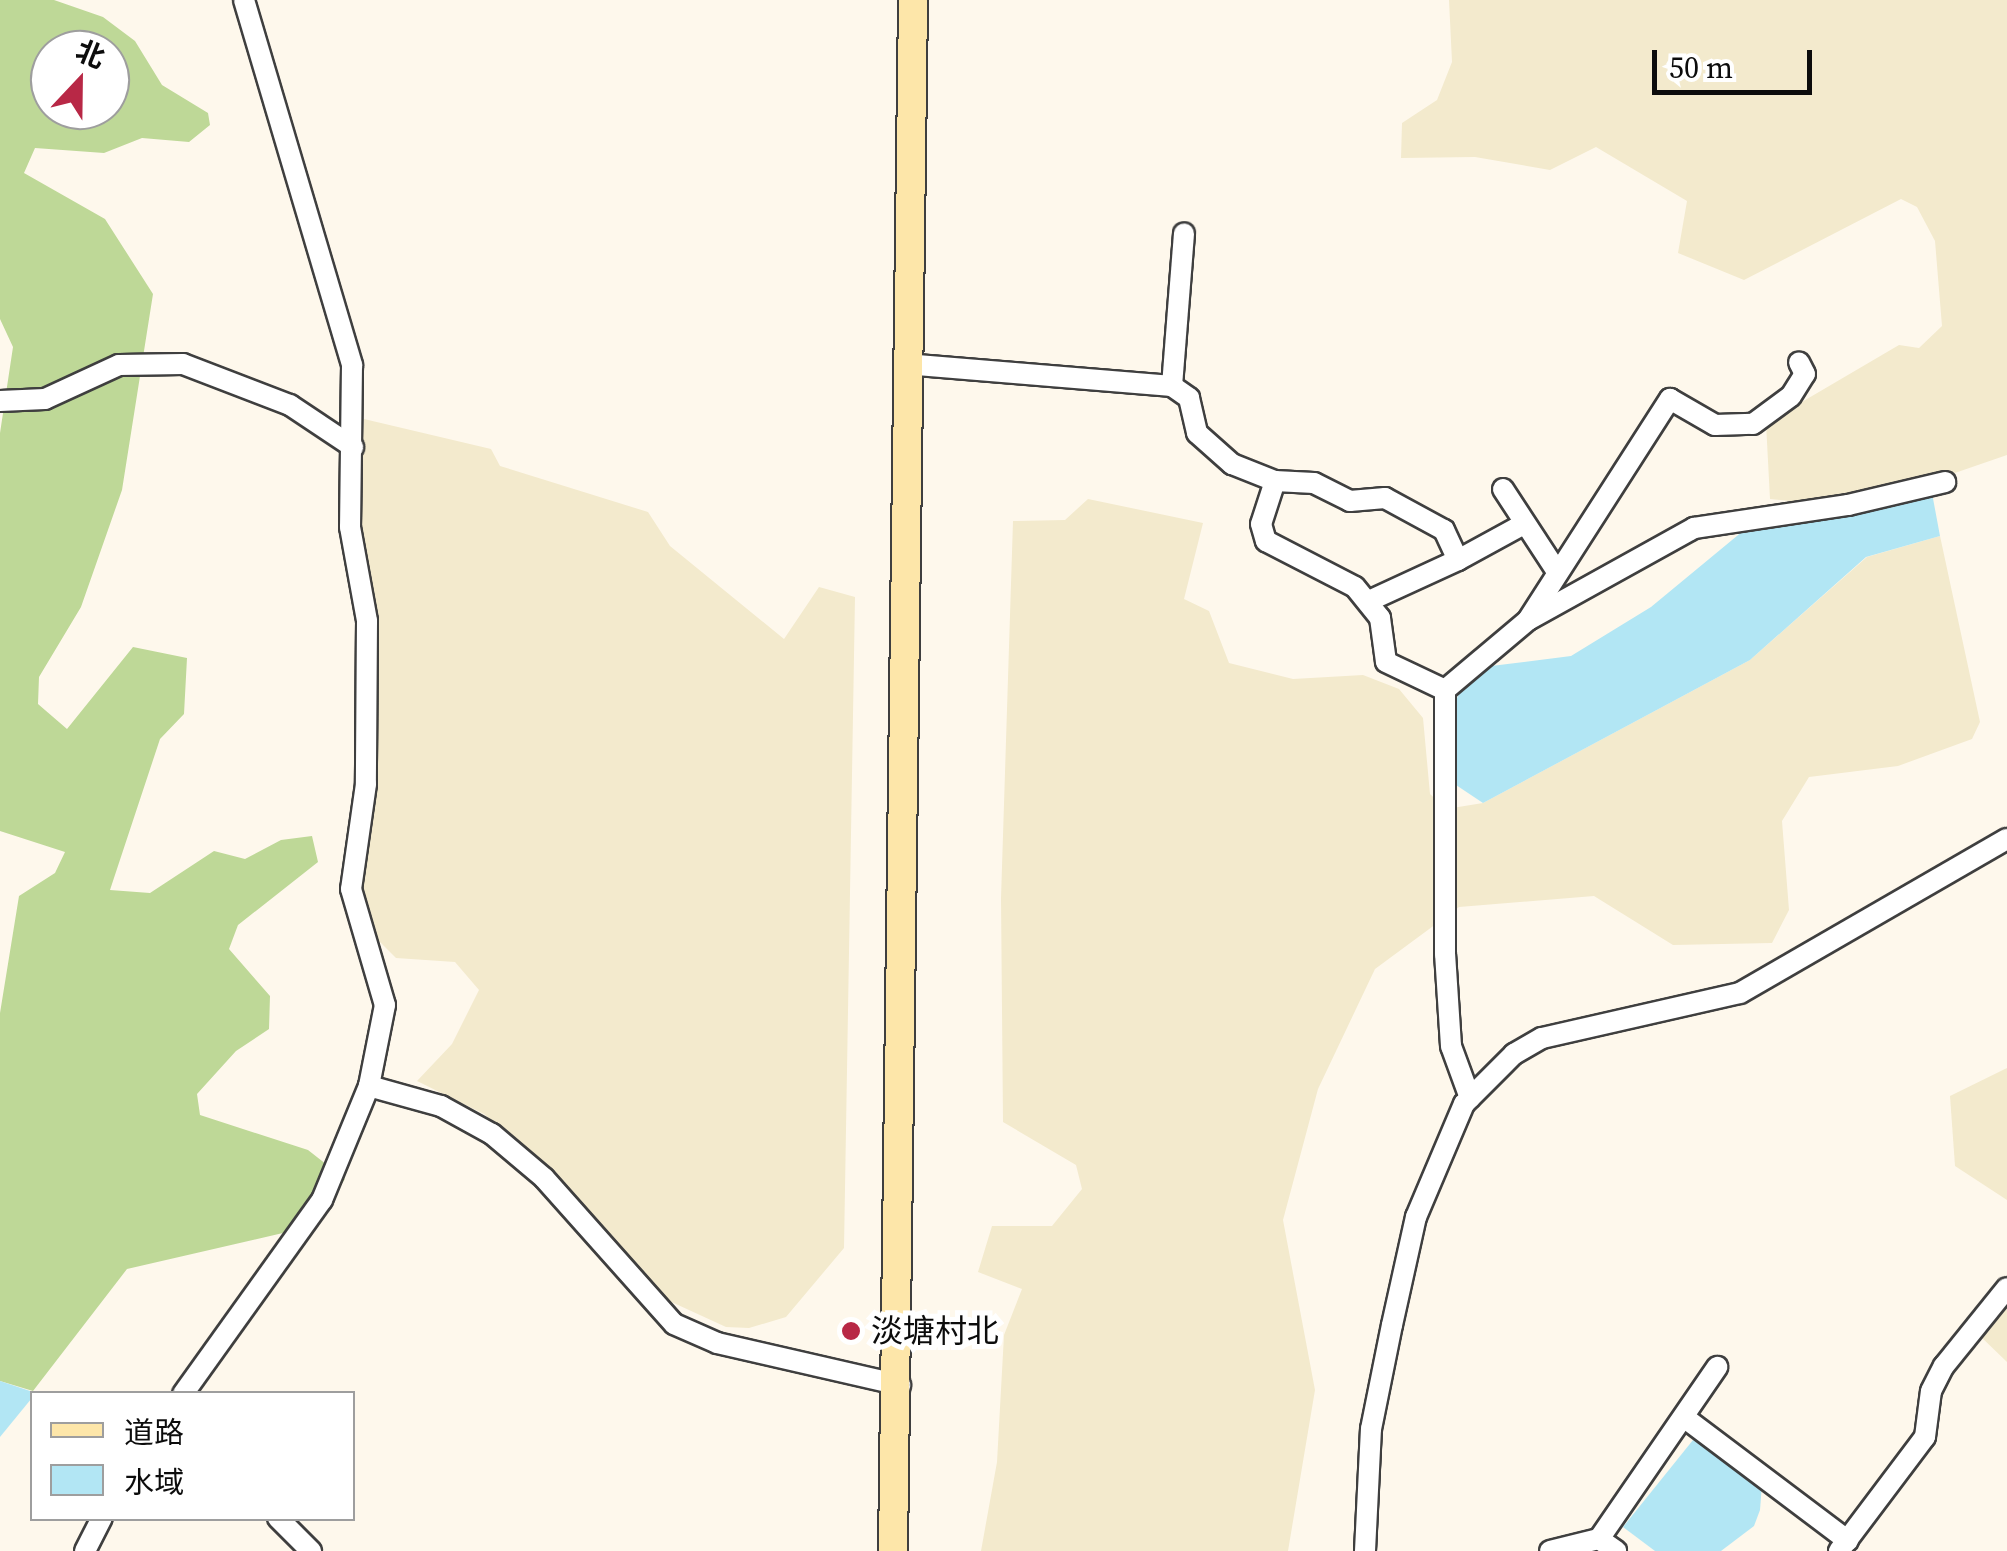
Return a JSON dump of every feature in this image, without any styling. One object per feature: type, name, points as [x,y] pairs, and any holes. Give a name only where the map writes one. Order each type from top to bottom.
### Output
[{"type":"main road","points":[[893,1551],[900,1385],[904,364],[913,0]]},
{"type":"street","points":[[185,1391],[322,1200],[369,1086],[384,1005],[351,888],[366,784],[367,621],[350,527],[352,365],[244,0]]},
{"type":"street","points":[[1172,386],[1184,233]]},
{"type":"street","points":[[1528,620],[1670,399],[1715,425],[1753,424],[1791,396],[1805,374],[1800,362]]},
{"type":"street","points":[[0,401],[45,399],[119,365],[184,364],[290,405],[353,447]]},
{"type":"street","points":[[904,364],[1172,386],[1189,398],[1197,433],[1211,449],[1275,481],[1314,483],[1350,501],[1386,498],[1444,530],[1458,560]]},
{"type":"street","points":[[1275,481],[1261,524],[1266,540],[1371,600],[1386,662],[1445,690]]},
{"type":"street","points":[[1445,690],[1528,620],[1694,528],[1848,505],[1945,482]]},
{"type":"street","points":[[1503,490],[1522,525],[1558,574]]},
{"type":"street","points":[[1371,600],[1522,525]]},
{"type":"street","points":[[1445,690],[1448,1009],[1451,1046],[1470,1098]]},
{"type":"street","points":[[1365,1551],[1371,1429],[1412,1235],[1470,1098],[1514,1054],[1542,1038],[1740,993],[2007,839]]},
{"type":"street","points":[[369,1086],[441,1106],[492,1134],[544,1178],[674,1324],[717,1342],[900,1385]]},
{"type":"street","points":[[1685,1418],[1844,1546],[1925,1437],[1931,1390],[1944,1366],[2007,1288]]},
{"type":"street","points":[[1550,1551],[1607,1545],[1716,1367]]},
{"type":"street","points":[[85,1551],[100,1521]]},
{"type":"street","points":[[281,1521],[311,1551]]},
{"type":"shaded area","points":[[1449,0],[2007,0],[2007,455],[1949,475],[1817,504],[1770,499],[1766,423],[1899,345],[1919,348],[1942,326],[1935,241],[1917,207],[1901,199],[1744,280],[1678,253],[1687,201],[1596,147],[1550,170],[1475,157],[1401,158],[1402,123],[1437,100],[1452,62]]},
{"type":"shaded area","points":[[364,419],[491,449],[500,466],[648,512],[670,546],[784,639],[819,587],[855,597],[844,1248],[786,1317],[749,1328],[726,1327],[665,1299],[524,1147],[484,1114],[417,1081],[452,1044],[479,990],[455,962],[396,958],[371,933],[358,885],[378,764],[356,529]]},
{"type":"shaded area","points":[[1088,499],[1203,523],[1184,599],[1209,611],[1229,663],[1293,679],[1363,675],[1399,689],[1423,718],[1430,794],[1446,809],[1483,803],[1750,660],[1867,557],[1940,536],[1980,722],[1972,739],[1898,766],[1809,777],[1782,821],[1789,910],[1772,943],[1673,945],[1594,896],[1459,907],[1375,969],[1318,1089],[1283,1220],[1315,1390],[1288,1551],[981,1551],[997,1462],[1004,1335],[1022,1289],[978,1272],[992,1226],[1052,1226],[1082,1189],[1076,1165],[1003,1122],[1001,898],[1013,521],[1065,520]]},
{"type":"shaded area","points":[[2007,1068],[2007,1200],[1955,1166],[1950,1096]]},
{"type":"shaded area","points":[[2007,1298],[2007,1362],[1979,1335]]},
{"type":"green space","points":[[0,0],[54,0],[103,17],[120,30],[30,30],[30,130],[130,130],[130,37],[162,85],[208,113],[210,125],[189,142],[142,138],[104,153],[35,148],[24,173],[105,219],[153,294],[122,490],[81,607],[39,677],[38,704],[67,729],[133,647],[187,658],[184,714],[160,739],[110,890],[150,893],[214,851],[245,859],[281,840],[312,836],[318,862],[238,925],[229,949],[270,996],[269,1029],[236,1051],[197,1094],[200,1115],[308,1150],[345,1179],[313,1226],[127,1269],[33,1391],[0,1381],[0,1013],[19,896],[55,873],[65,852],[0,831],[0,433],[13,347],[0,319]]},
{"type":"water","points":[[1932,493],[1940,536],[1866,557],[1750,660],[1483,803],[1456,785],[1452,710],[1463,684],[1483,667],[1571,656],[1651,607],[1749,526]]},
{"type":"water","points":[[0,1381],[30,1391],[30,1400],[0,1437]]},
{"type":"water","points":[[1693,1440],[1762,1484],[1760,1510],[1754,1526],[1721,1551],[1655,1551],[1623,1527]]},
{"type":"place","name":"淡塘村北","points":[[851,1331]]}]
